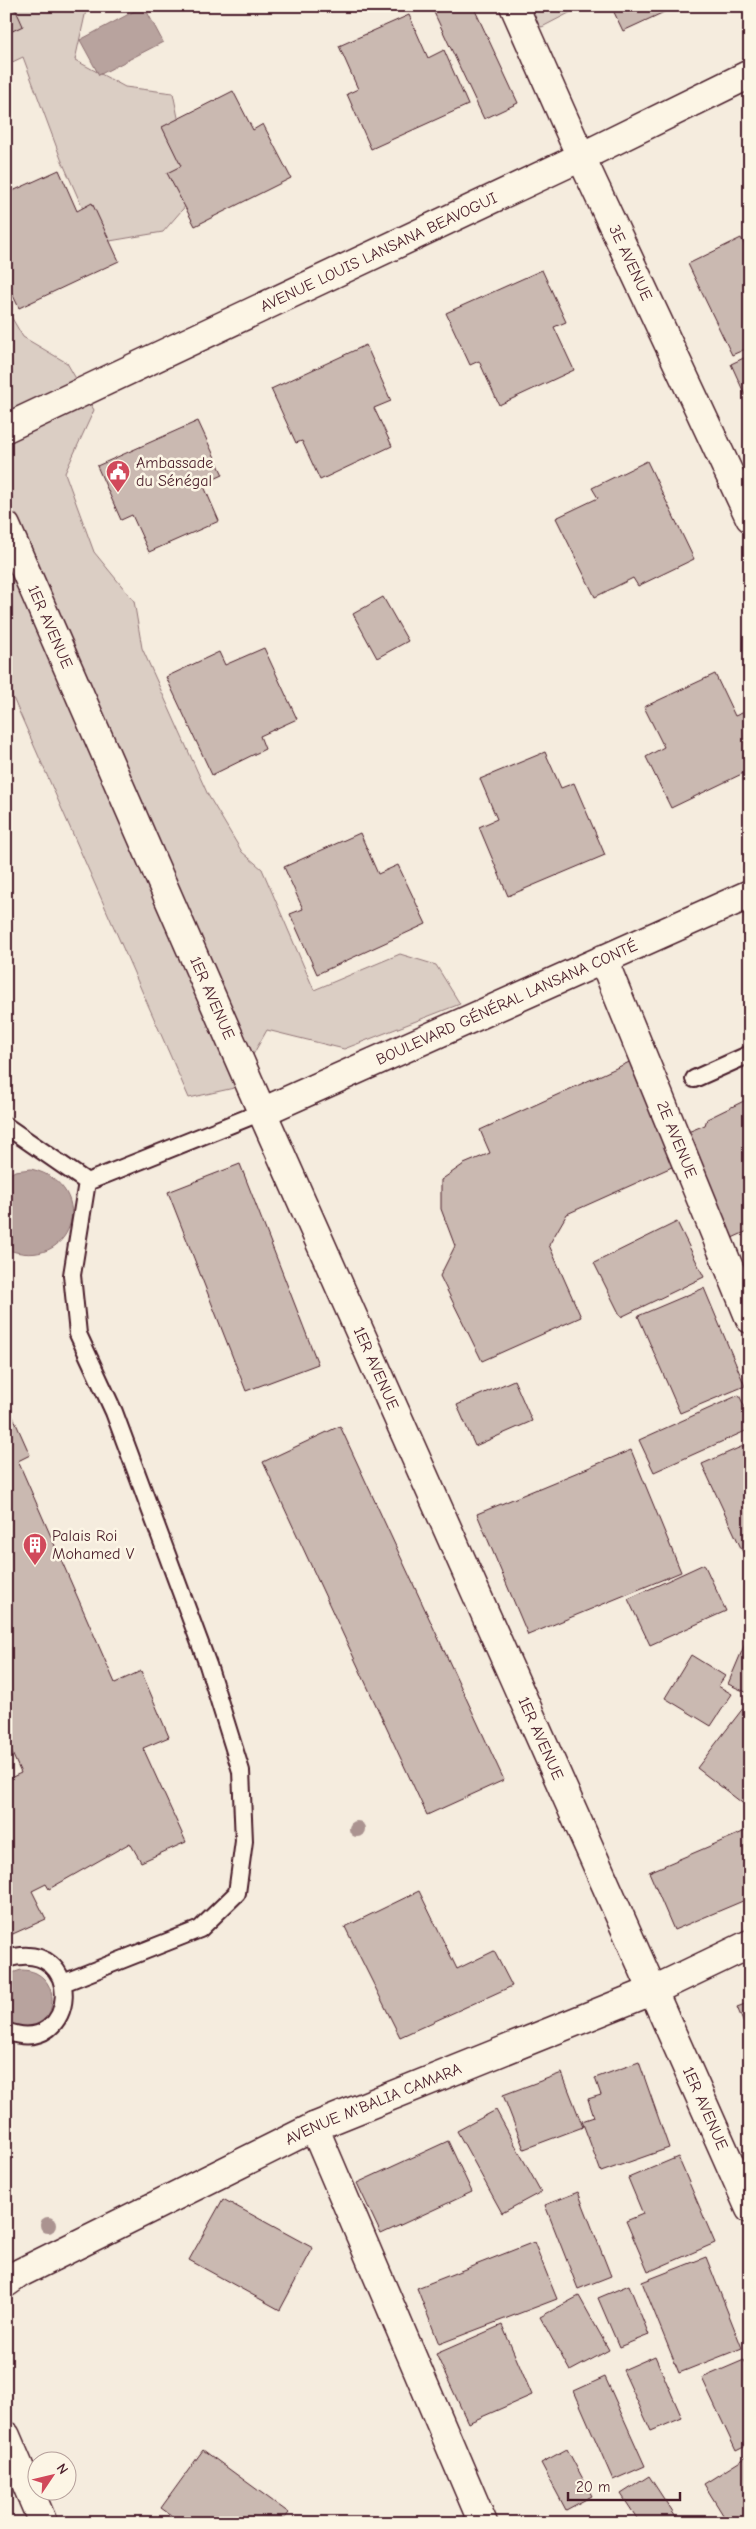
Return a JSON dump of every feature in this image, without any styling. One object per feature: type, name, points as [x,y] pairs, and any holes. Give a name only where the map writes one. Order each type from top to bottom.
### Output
[{"type":"street","name":"3E AVENUE","points":[[514,6],[580,157],[750,518]]},
{"type":"street","name":"AVENUE LOUIS LANSANA BEAVOGUI","points":[[6,428],[580,157],[750,74]]},
{"type":"street","name":"1ER AVENUE","points":[[6,526],[262,1112],[750,2209]]},
{"type":"street","name":"BOULEVARD GÉNÉRAL LANSANA CONTÉ","points":[[262,1112],[750,894]]},
{"type":"street","name":"2E AVENUE","points":[[603,960],[750,1318]]},
{"type":"street","name":"AVENUE M'BALIA CAMARA","points":[[6,2283],[20,2273],[314,2127],[654,1990],[750,1944]]},
{"type":"street","points":[[314,2127],[482,2523]]},
{"type":"street","points":[[6,2436],[43,2523]]},
{"type":"lane","points":[[694,1080],[750,1054]]},
{"type":"lane","points":[[88,1182],[262,1112]]},
{"type":"lane","points":[[6,1126],[88,1182]]},
{"type":"lane","points":[[63,1983],[200,1929],[237,1893],[244,1841],[241,1771],[208,1665],[114,1412],[78,1334],[72,1275],[88,1182]]},
{"type":"lane","points":[[6,1959],[26,1956],[46,1961],[57,1970],[63,1983],[65,1997],[62,2011],[55,2022],[44,2031],[31,2035],[17,2035],[6,2031]]},
{"type":"shaded area","points":[[6,6],[87,6],[75,60],[125,87],[173,93],[194,196],[163,232],[98,243],[61,159],[23,57],[6,65]]},
{"type":"shaded area","points":[[144,6],[163,42],[99,75],[80,40]]},
{"type":"shaded area","points":[[512,6],[571,6],[571,12],[542,27],[511,11]]},
{"type":"shaded area","points":[[6,308],[23,337],[67,363],[94,410],[65,473],[94,552],[134,601],[142,648],[208,795],[242,852],[262,869],[314,990],[400,954],[436,965],[460,1004],[344,1049],[267,1030],[234,1088],[189,1098],[6,682]]},
{"type":"shaded area","points":[[31,1169],[53,1178],[66,1192],[71,1208],[70,1225],[62,1239],[48,1250],[29,1254],[6,1249],[6,1176],[15,1171]]},
{"type":"shaded area","points":[[21,1970],[34,1972],[44,1979],[52,1996],[52,2006],[49,2015],[43,2022],[35,2027],[23,2029],[6,2024],[6,1975]]},
{"type":"building","points":[[6,6],[14,6],[23,26],[6,34]]},
{"type":"building","points":[[431,6],[473,6],[518,103],[484,119]]},
{"type":"building","points":[[611,6],[675,6],[675,7],[623,31]]},
{"type":"building","points":[[409,15],[428,58],[444,50],[468,105],[371,149],[347,94],[358,89],[339,46]]},
{"type":"building","points":[[233,91],[253,130],[263,124],[291,178],[195,226],[167,173],[181,166],[162,127]]},
{"type":"building","points":[[59,170],[77,211],[92,203],[119,261],[19,308],[6,281],[6,194]]},
{"type":"building","points":[[741,238],[750,255],[750,347],[732,355],[688,264]]},
{"type":"building","points":[[542,270],[566,322],[554,327],[574,370],[499,405],[479,361],[470,365],[446,313]]},
{"type":"building","points":[[366,345],[391,401],[374,408],[392,446],[320,480],[302,441],[296,443],[271,389]]},
{"type":"building","points":[[750,355],[750,406],[731,364]]},
{"type":"building","points":[[198,421],[223,475],[203,484],[219,521],[149,552],[132,515],[121,520],[97,466]]},
{"type":"building","points":[[647,461],[694,559],[638,586],[633,578],[595,597],[556,518],[598,498],[592,488]]},
{"type":"building","points":[[383,597],[408,641],[377,658],[353,614]]},
{"type":"building","points":[[264,648],[297,719],[260,736],[265,749],[212,775],[166,677],[219,652],[225,665]]},
{"type":"building","points":[[715,674],[735,716],[747,711],[750,718],[750,770],[671,808],[646,757],[664,747],[644,707]]},
{"type":"building","points":[[545,752],[561,788],[574,783],[605,855],[508,896],[479,827],[497,819],[480,779]]},
{"type":"building","points":[[360,833],[378,874],[398,865],[426,924],[317,974],[290,914],[303,909],[284,867]]},
{"type":"building","points":[[636,1059],[683,1162],[567,1214],[549,1245],[581,1317],[482,1361],[440,1276],[455,1246],[441,1209],[441,1180],[464,1164],[490,1153],[480,1130]]},
{"type":"building","points":[[750,1098],[750,1230],[732,1238],[683,1134],[705,1125],[707,1119]]},
{"type":"building","points":[[240,1164],[318,1364],[246,1391],[168,1192]]},
{"type":"building","points":[[677,1222],[704,1277],[621,1317],[594,1263]]},
{"type":"building","points":[[704,1288],[745,1386],[680,1413],[638,1316]]},
{"type":"building","points":[[514,1380],[532,1421],[475,1446],[457,1405]]},
{"type":"building","points":[[739,1395],[750,1418],[750,1429],[654,1472],[639,1440]]},
{"type":"building","name":"Palais Roi Mohamed V","points":[[6,1401],[30,1455],[18,1461],[115,1683],[141,1671],[169,1737],[143,1748],[186,1842],[141,1862],[130,1843],[49,1889],[46,1884],[32,1891],[46,1919],[6,1937],[6,1780],[21,1773],[6,1740]]},
{"type":"building","points":[[340,1426],[504,1780],[427,1815],[263,1462]]},
{"type":"building","points":[[750,1443],[750,1560],[747,1561],[702,1464]]},
{"type":"building","points":[[631,1450],[681,1572],[528,1635],[477,1514]]},
{"type":"building","points":[[704,1564],[726,1611],[650,1645],[628,1599]]},
{"type":"building","points":[[750,1632],[750,1694],[728,1684]]},
{"type":"building","points":[[691,1655],[725,1676],[718,1686],[732,1694],[711,1726],[665,1698]]},
{"type":"building","points":[[744,1707],[750,1712],[750,1809],[697,1768]]},
{"type":"building","points":[[750,1829],[750,1898],[674,1930],[649,1872]]},
{"type":"building","points":[[419,1891],[457,1969],[494,1951],[512,1986],[400,2037],[345,1927]]},
{"type":"building","points":[[750,2002],[750,2038],[737,2007]]},
{"type":"building","points":[[639,2062],[669,2148],[601,2172],[582,2121],[594,2117],[588,2099],[601,2095],[595,2078]]},
{"type":"building","points":[[562,2073],[583,2127],[524,2149],[503,2095]]},
{"type":"building","points":[[496,2110],[541,2192],[502,2213],[457,2131]]},
{"type":"building","points":[[448,2141],[472,2192],[381,2234],[357,2183]]},
{"type":"building","points":[[678,2157],[715,2243],[648,2272],[626,2221],[643,2214],[628,2178]]},
{"type":"building","points":[[578,2192],[611,2276],[578,2289],[545,2205]]},
{"type":"building","points":[[223,2199],[313,2248],[280,2310],[189,2260]]},
{"type":"building","points":[[534,2242],[557,2299],[439,2344],[417,2288]]},
{"type":"building","points":[[706,2257],[742,2348],[679,2373],[642,2282]]},
{"type":"building","points":[[629,2285],[649,2335],[619,2347],[598,2298]]},
{"type":"building","points":[[579,2296],[609,2350],[570,2371],[540,2317]]},
{"type":"building","points":[[502,2325],[532,2395],[468,2423],[436,2354]]},
{"type":"building","points":[[655,2356],[682,2418],[651,2431],[623,2370]]},
{"type":"building","points":[[744,2360],[750,2373],[750,2444],[736,2451],[702,2378]]},
{"type":"building","points":[[605,2377],[645,2466],[613,2480],[574,2391]]},
{"type":"building","points":[[567,2449],[592,2496],[566,2510],[541,2463]]},
{"type":"building","points":[[203,2450],[289,2513],[281,2523],[182,2523],[161,2508]]},
{"type":"building","points":[[750,2455],[750,2517],[740,2523],[728,2523],[704,2484]]},
{"type":"building","points":[[649,2476],[677,2519],[671,2523],[640,2523],[621,2494]]},
{"type":"place","name":"Ambassade du Sénégal","points":[[118,493]]},
{"type":"place","name":"Palais Roi Mohamed V","points":[[35,1566]]}]
